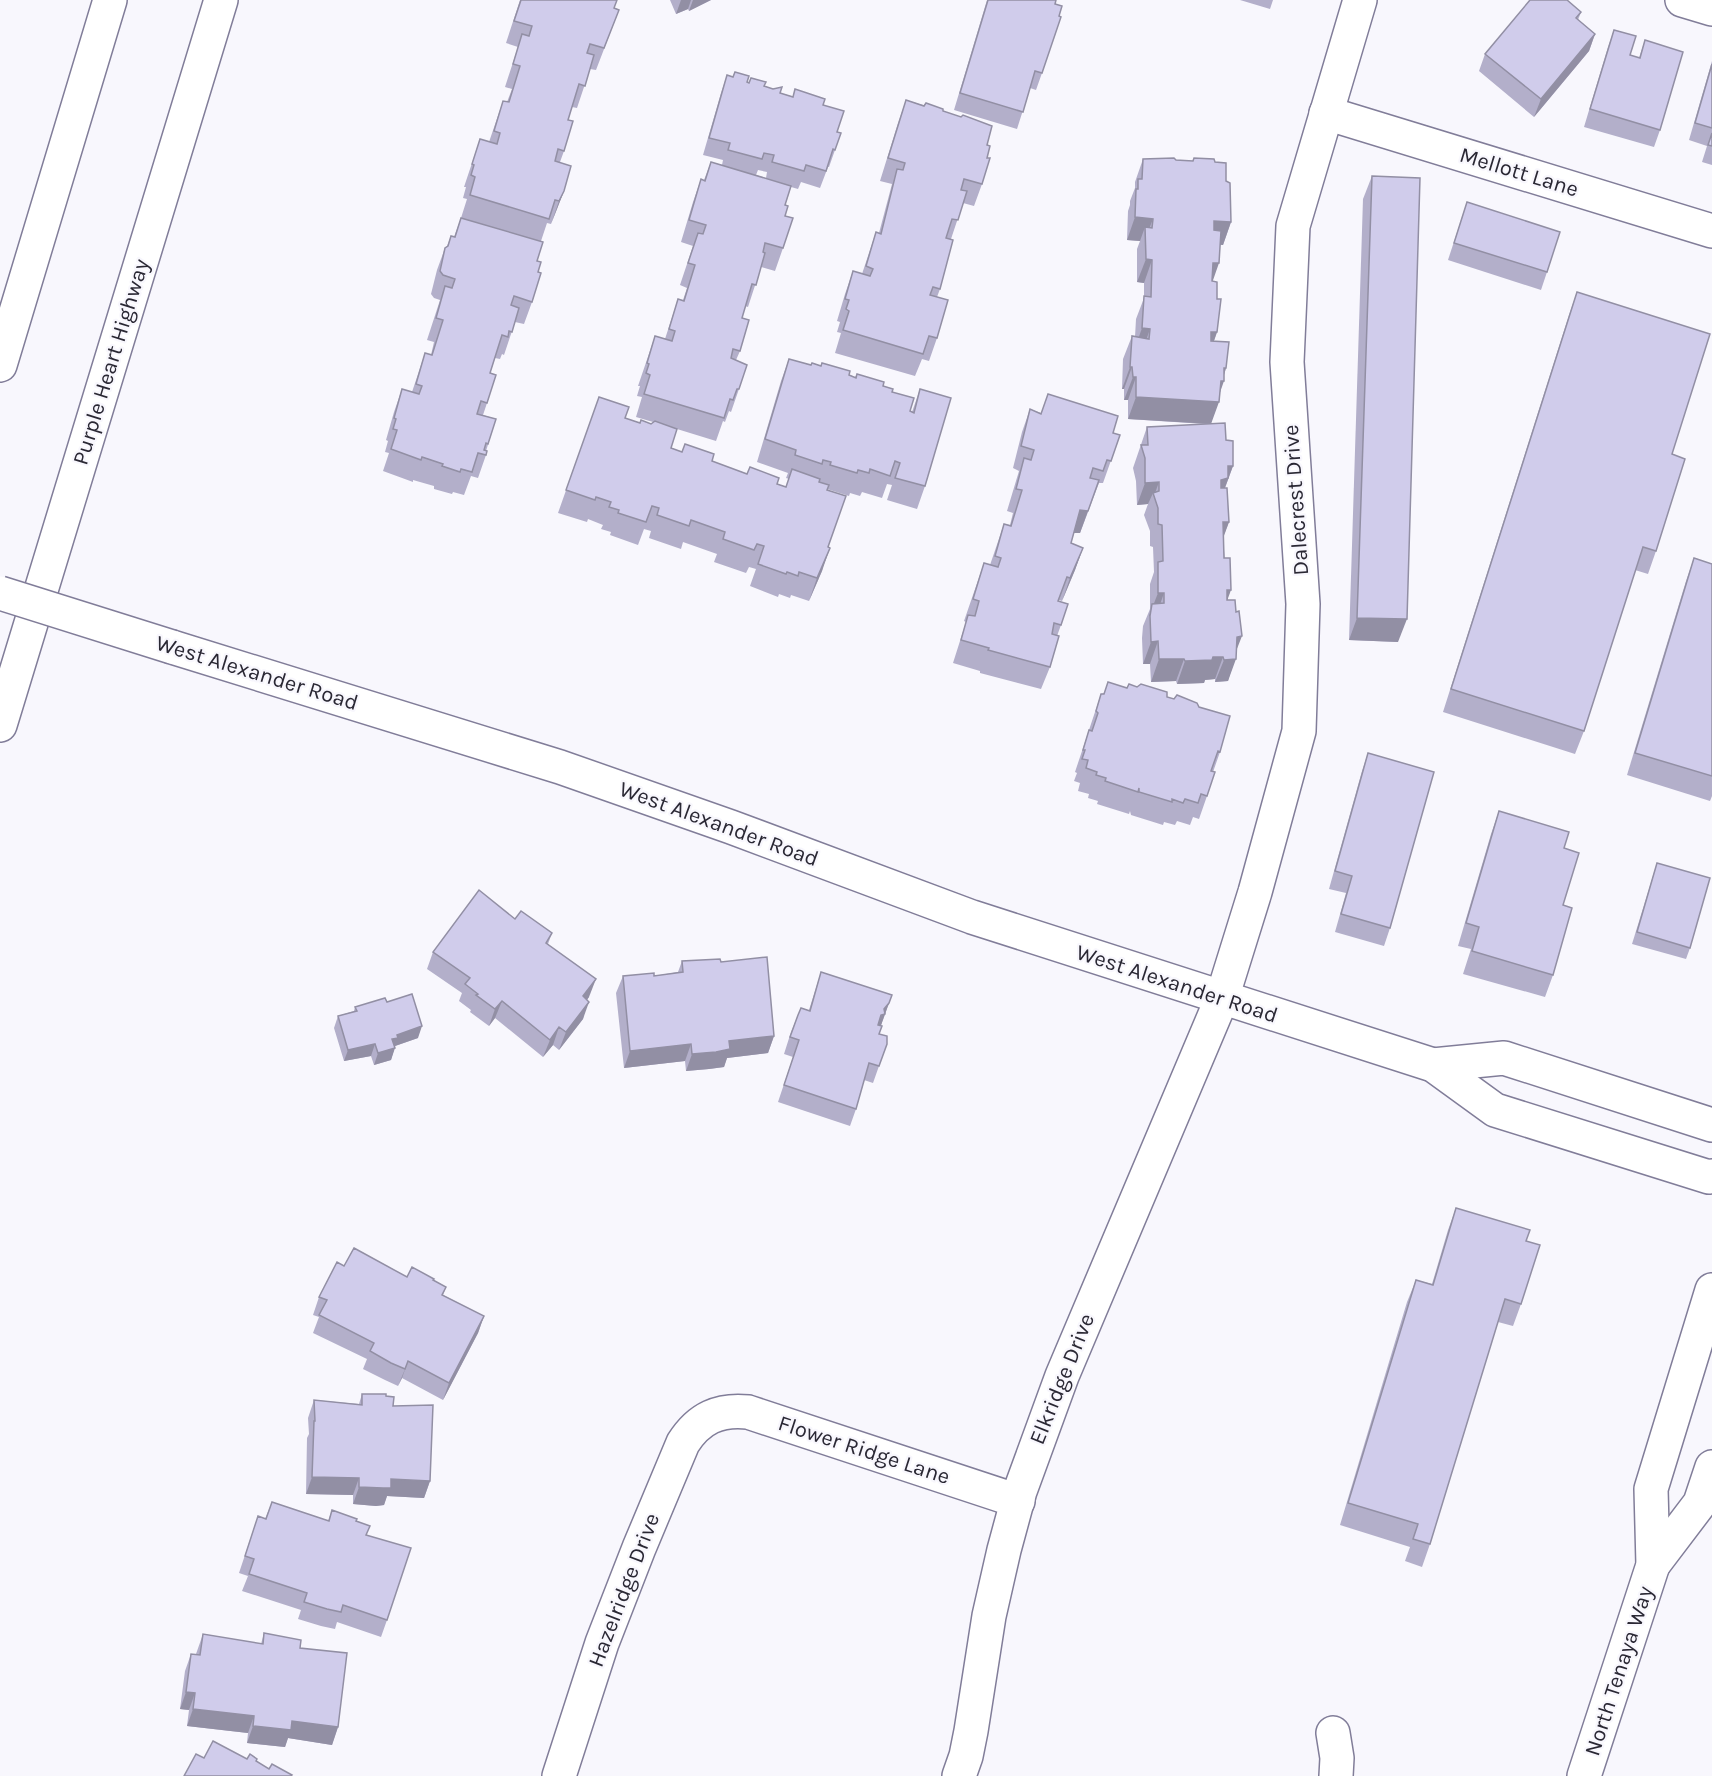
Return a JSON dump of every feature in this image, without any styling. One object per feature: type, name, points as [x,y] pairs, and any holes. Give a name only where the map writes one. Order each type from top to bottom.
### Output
[{"type":"main road","points":[[0,365],[110,0]]},
{"type":"main road","name":"Purple Heart Highway","points":[[0,724],[221,0]]},
{"type":"main road","name":"Dalecrest Drive","points":[[1221,998],[1255,892],[1299,731],[1303,604],[1287,362],[1293,226],[1360,0]]},
{"type":"main road","points":[[1682,0],[1712,9]]},
{"type":"main road","name":"Mellott Lane","points":[[1326,113],[1712,231]]},
{"type":"main road","name":"West Alexander Road","points":[[0,593],[560,767],[731,827],[972,917],[1433,1065],[1495,1110],[1709,1177],[1712,1176]]},
{"type":"main road","name":"Elkridge Drive","points":[[959,1776],[972,1731],[989,1616],[1004,1550],[1040,1433],[1221,998]]},
{"type":"main road","name":"West Alexander Road","points":[[1433,1065],[1503,1058],[1712,1125]]},
{"type":"main road","name":"North Tenaya Way","points":[[1653,1565],[1651,1490],[1712,1290]]},
{"type":"main road","name":"Flower Ridge Lane","points":[[709,1416],[721,1412],[748,1412],[1018,1501]]},
{"type":"main road","name":"Hazelridge Drive","points":[[559,1776],[602,1643],[643,1537],[683,1443],[694,1427],[709,1416]]},
{"type":"main road","name":"North Tenaya Way","points":[[1584,1776],[1653,1565],[1700,1503],[1712,1467]]},
{"type":"main road","points":[[1333,1733],[1337,1758],[1336,1776]]},
{"type":"building","points":[[521,0],[617,0],[614,8],[619,10],[604,48],[590,44],[587,53],[594,55],[585,86],[579,84],[568,120],[573,121],[564,151],[558,149],[555,161],[571,166],[564,191],[559,201],[555,200],[549,219],[470,195],[475,177],[471,175],[474,165],[472,164],[480,139],[497,144],[500,133],[494,131],[503,101],[509,102],[520,66],[513,64],[522,34],[529,36],[532,26],[514,21]]},
{"type":"building","points":[[988,0],[1056,0],[1055,4],[1062,6],[1059,16],[1061,17],[1042,73],[1035,71],[1023,112],[960,93]]},
{"type":"building","points":[[1530,0],[1567,0],[1581,12],[1576,18],[1595,34],[1541,99],[1485,54]]},
{"type":"building","points":[[1614,30],[1636,36],[1630,55],[1640,58],[1645,40],[1683,52],[1660,130],[1590,109]]},
{"type":"building","points":[[1712,64],[1712,128],[1695,123]]},
{"type":"building","points":[[735,72],[749,76],[747,82],[749,83],[751,78],[766,82],[764,86],[773,89],[782,87],[780,93],[793,97],[795,89],[825,99],[823,105],[844,111],[837,132],[841,133],[826,171],[806,165],[804,171],[772,162],[774,155],[764,153],[762,159],[728,150],[730,143],[709,138],[727,75],[733,77]]},
{"type":"building","points":[[906,100],[924,106],[926,103],[943,109],[943,111],[961,117],[963,115],[992,126],[987,145],[990,146],[987,158],[990,158],[982,184],[964,179],[961,190],[967,191],[958,220],[952,219],[946,238],[953,240],[940,289],[933,287],[930,295],[948,300],[937,338],[929,336],[923,354],[843,330],[849,311],[846,309],[849,300],[845,299],[853,271],[870,276],[873,269],[866,266],[876,232],[881,234],[897,169],[903,170],[905,163],[888,158]]},
{"type":"building","points":[[1712,133],[1712,146],[1708,145]]},
{"type":"building","points":[[1174,158],[1193,161],[1194,158],[1214,159],[1215,162],[1226,163],[1226,181],[1230,183],[1231,222],[1214,221],[1214,230],[1221,231],[1219,263],[1213,263],[1212,281],[1217,282],[1217,299],[1221,299],[1217,332],[1211,332],[1211,341],[1229,342],[1219,402],[1136,397],[1136,377],[1133,377],[1132,367],[1130,367],[1132,336],[1149,339],[1150,329],[1142,328],[1144,296],[1151,297],[1152,260],[1146,259],[1145,227],[1152,228],[1153,219],[1135,217],[1138,179],[1142,179],[1143,159]]},
{"type":"building","points":[[711,162],[791,186],[785,205],[788,206],[785,216],[793,218],[783,248],[765,243],[763,252],[765,253],[756,285],[752,284],[742,318],[749,320],[740,351],[733,349],[731,358],[747,365],[739,389],[733,400],[730,399],[724,418],[644,394],[650,375],[646,373],[649,364],[647,363],[655,336],[672,341],[675,331],[669,329],[678,299],[684,301],[695,265],[688,263],[698,233],[703,234],[706,225],[689,220],[701,179],[705,181]]},
{"type":"building","points":[[1372,176],[1420,178],[1407,619],[1357,618]]},
{"type":"building","points":[[1467,202],[1560,232],[1547,272],[1454,243]]},
{"type":"building","points":[[461,218],[543,242],[537,261],[541,262],[538,272],[541,273],[532,302],[514,296],[511,305],[519,308],[512,332],[509,331],[508,337],[502,335],[490,373],[496,375],[487,403],[481,401],[477,414],[496,419],[484,450],[487,451],[486,455],[478,453],[472,472],[461,469],[460,472],[422,457],[421,460],[391,449],[397,430],[393,429],[396,419],[394,418],[402,389],[419,394],[422,386],[416,384],[425,353],[432,355],[443,320],[436,318],[445,286],[452,288],[455,279],[443,275],[440,271],[445,248],[451,236],[455,237]]},
{"type":"building","points":[[1577,292],[1710,334],[1672,454],[1685,459],[1656,551],[1643,547],[1584,731],[1451,689]]},
{"type":"building","points":[[789,359],[811,365],[812,363],[821,366],[822,363],[850,371],[849,375],[856,378],[857,374],[884,382],[883,386],[893,389],[892,392],[914,398],[910,411],[914,413],[920,389],[951,398],[925,486],[895,478],[900,463],[895,461],[890,476],[870,469],[869,473],[858,470],[857,473],[830,465],[831,462],[823,460],[822,464],[795,455],[796,450],[765,439]]},
{"type":"building","points":[[1048,394],[1118,416],[1113,433],[1120,435],[1111,461],[1107,460],[1103,471],[1093,468],[1090,478],[1099,480],[1088,511],[1080,510],[1071,543],[1083,548],[1070,578],[1067,577],[1058,601],[1068,604],[1061,625],[1054,623],[1052,634],[1059,636],[1050,667],[961,640],[968,615],[975,616],[979,601],[973,599],[984,563],[998,567],[1001,558],[995,556],[1004,524],[1011,526],[1022,490],[1016,489],[1024,458],[1031,460],[1034,450],[1021,446],[1030,409],[1041,414]]},
{"type":"building","points":[[599,397],[629,407],[625,418],[640,423],[641,420],[651,424],[655,421],[677,429],[671,448],[682,452],[685,444],[714,454],[712,461],[747,474],[750,467],[779,478],[777,484],[786,487],[792,469],[820,479],[819,482],[829,485],[827,490],[846,496],[828,547],[830,548],[817,578],[799,572],[798,576],[787,572],[786,574],[758,564],[764,546],[757,544],[754,550],[723,539],[725,532],[691,520],[689,526],[657,515],[659,508],[652,506],[646,522],[618,513],[619,510],[609,507],[611,502],[596,497],[595,500],[566,490]]},
{"type":"building","points":[[1225,423],[1226,440],[1233,441],[1233,466],[1228,466],[1228,478],[1221,480],[1221,488],[1227,488],[1229,522],[1223,522],[1224,558],[1230,558],[1231,590],[1227,590],[1227,600],[1235,600],[1236,612],[1239,611],[1242,636],[1237,637],[1236,659],[1224,660],[1223,657],[1213,657],[1212,660],[1185,661],[1184,659],[1159,659],[1158,641],[1151,642],[1150,616],[1152,604],[1164,603],[1164,593],[1158,593],[1158,562],[1163,561],[1162,525],[1158,524],[1158,508],[1153,493],[1159,491],[1159,482],[1145,483],[1145,458],[1141,445],[1148,445],[1147,427]]},
{"type":"building","points":[[1694,558],[1712,564],[1712,776],[1635,753]]},
{"type":"building","points":[[1108,682],[1127,688],[1129,684],[1137,687],[1141,684],[1167,692],[1167,697],[1174,699],[1177,695],[1197,703],[1199,707],[1230,716],[1220,752],[1218,751],[1211,771],[1215,772],[1207,796],[1201,794],[1198,803],[1185,799],[1183,803],[1172,799],[1172,802],[1139,792],[1139,788],[1138,792],[1105,781],[1106,778],[1086,768],[1088,760],[1082,759],[1085,750],[1083,750],[1089,730],[1092,731],[1098,713],[1096,711],[1101,694],[1104,694]]},
{"type":"building","points":[[1368,753],[1434,772],[1390,928],[1341,914],[1352,876],[1335,871]]},
{"type":"building","points":[[1499,811],[1569,832],[1564,848],[1579,853],[1563,905],[1572,908],[1553,975],[1472,951],[1479,927],[1466,923]]},
{"type":"building","points":[[1657,863],[1710,878],[1690,948],[1637,932]]},
{"type":"building","points":[[479,890],[515,919],[521,911],[552,933],[546,943],[596,979],[583,996],[589,1002],[566,1032],[559,1027],[550,1040],[502,1001],[495,1009],[465,984],[470,978],[433,952]]},
{"type":"building","points":[[767,957],[774,1036],[729,1041],[730,1049],[716,1052],[692,1054],[691,1044],[630,1051],[623,976],[654,973],[654,976],[683,972],[682,961],[720,959],[721,962]]},
{"type":"building","points":[[821,972],[892,995],[878,1025],[882,1026],[879,1034],[887,1036],[887,1044],[879,1066],[869,1063],[856,1109],[784,1085],[799,1040],[790,1037],[801,1008],[810,1011]]},
{"type":"building","points":[[412,994],[422,1026],[392,1039],[395,1048],[378,1053],[375,1044],[348,1050],[338,1016],[357,1011],[355,1007],[385,998],[387,1002]]},
{"type":"building","points":[[1456,1208],[1530,1230],[1526,1241],[1540,1245],[1521,1304],[1505,1299],[1430,1544],[1413,1539],[1418,1524],[1348,1503],[1416,1280],[1433,1285]]},
{"type":"building","points":[[354,1248],[407,1277],[412,1267],[446,1287],[442,1295],[484,1316],[449,1383],[408,1361],[405,1369],[391,1363],[370,1351],[374,1343],[319,1315],[327,1300],[319,1297],[337,1262],[344,1266]]},
{"type":"building","points":[[362,1394],[386,1394],[386,1396],[394,1397],[393,1406],[433,1405],[430,1481],[391,1479],[391,1488],[383,1488],[359,1487],[359,1478],[312,1477],[314,1400],[362,1405]]},
{"type":"building","points":[[272,1502],[329,1521],[332,1510],[370,1526],[366,1535],[411,1548],[387,1620],[343,1605],[341,1612],[304,1602],[307,1593],[249,1574],[254,1559],[245,1556],[258,1516],[266,1519]]},
{"type":"building","points":[[264,1633],[301,1640],[300,1648],[347,1653],[338,1727],[292,1721],[291,1730],[253,1726],[254,1716],[193,1709],[195,1693],[186,1692],[191,1654],[200,1655],[203,1634],[263,1644]]},
{"type":"building","points":[[213,1741],[247,1759],[250,1754],[269,1769],[272,1764],[292,1775],[184,1776],[196,1754],[204,1758]]}]
